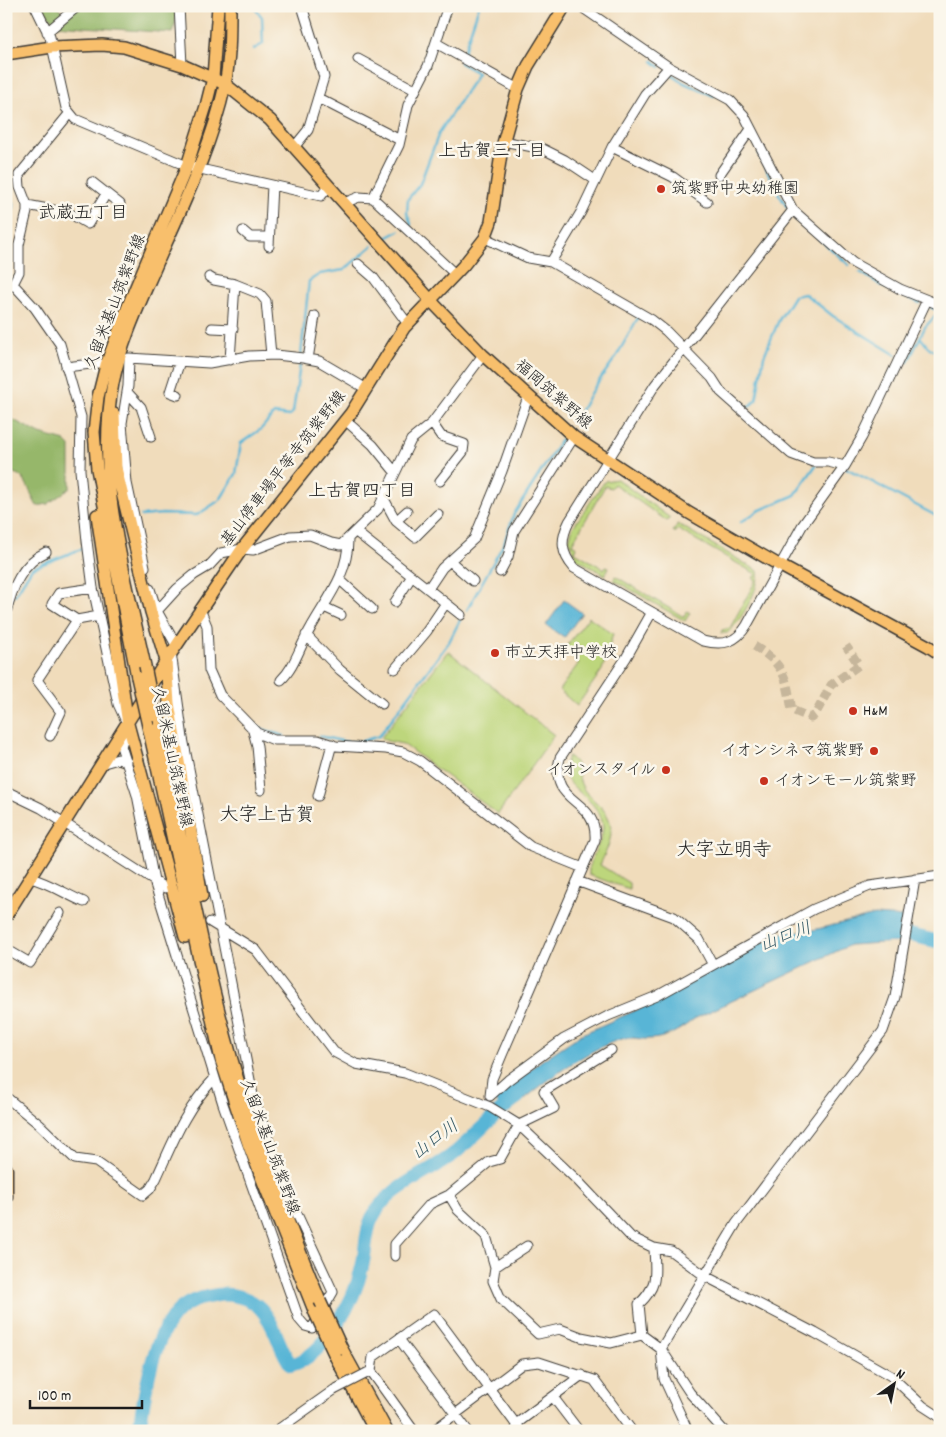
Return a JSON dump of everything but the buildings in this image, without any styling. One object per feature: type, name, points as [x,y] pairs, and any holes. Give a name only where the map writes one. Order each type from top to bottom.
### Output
[{"type":"highway","points":[[6,1169],[6,1197]]},
{"type":"main road","name":"久留米基山筑紫野線","points":[[218,6],[214,78],[192,167],[106,365],[98,397],[94,432],[104,511],[137,677],[162,786],[207,1004],[221,1060],[249,1146],[314,1313],[387,1431]]},
{"type":"main road","name":"久留米基山筑紫野線","points":[[230,6],[225,84],[127,335],[114,382],[106,429],[107,467],[118,541],[203,939],[232,1060],[259,1144],[354,1394],[375,1431]]},
{"type":"main road","name":"基山停車場平等寺筑紫野線","points":[[6,916],[104,763],[171,653],[242,549],[345,420],[408,324],[455,274],[485,238],[492,222],[503,141],[518,89],[528,66],[565,6]]},
{"type":"main road","name":"福岡筑紫野線","points":[[6,54],[19,50],[52,47],[102,45],[124,47],[182,65],[225,84],[270,120],[295,146],[430,300],[483,355],[574,437],[689,513],[779,565],[937,651]]},
{"type":"main road","points":[[114,382],[116,468],[148,603],[171,653],[170,703],[202,898],[203,939]]},
{"type":"main road","points":[[94,432],[90,453],[94,489],[128,724],[193,971],[207,1004]]},
{"type":"main road","points":[[354,1394],[360,1416],[368,1431]]},
{"type":"main road","points":[[367,1397],[395,1431]]},
{"type":"street","points":[[35,6],[52,47],[69,114],[75,119],[192,167],[321,196],[329,186]]},
{"type":"street","points":[[47,32],[78,6]]},
{"type":"street","points":[[179,6],[182,65]]},
{"type":"street","points":[[295,146],[308,130],[324,77],[302,6]]},
{"type":"street","points":[[373,198],[400,140],[408,105],[436,43],[448,6]]},
{"type":"street","points":[[580,6],[669,67],[693,82],[730,100],[744,115],[793,210],[854,263],[900,289],[940,305]]},
{"type":"street","points":[[436,43],[518,89]]},
{"type":"street","points":[[358,59],[415,90]]},
{"type":"street","points":[[551,262],[581,212],[612,146],[645,94],[669,67]]},
{"type":"street","points":[[318,98],[400,140]]},
{"type":"street","points":[[69,114],[19,175],[20,187],[27,204],[19,245],[19,272],[10,287],[35,308],[60,344],[81,417],[80,470],[93,588],[118,704],[128,724],[121,746],[137,795],[154,881],[214,1079],[226,1103],[299,1319],[305,1326],[312,1328],[333,1292],[285,1188],[251,1096],[220,935],[222,929],[183,738],[171,653],[147,580],[127,483],[122,423],[127,392],[129,358],[209,363],[271,355],[308,359],[333,368],[365,388]]},
{"type":"street","points":[[719,175],[751,130]]},
{"type":"street","points":[[503,141],[543,148],[595,180]]},
{"type":"street","points":[[612,146],[673,177],[707,202]]},
{"type":"street","points":[[92,182],[120,204]]},
{"type":"street","points":[[243,232],[250,237],[269,242],[272,185]]},
{"type":"street","points":[[27,204],[69,213],[88,224],[106,194]]},
{"type":"street","points":[[344,203],[359,197],[373,198],[455,274]]},
{"type":"street","points":[[793,210],[656,385],[564,532],[564,554],[574,568],[703,641],[715,644],[728,643],[743,632],[802,526],[846,466],[886,390],[927,300]]},
{"type":"street","points":[[485,238],[528,258],[551,262],[652,320],[666,331],[712,378],[721,392],[792,454],[801,460],[828,462],[846,466]]},
{"type":"street","points":[[358,264],[373,277],[408,324]]},
{"type":"street","points":[[209,277],[235,284],[260,294],[266,301],[271,355]]},
{"type":"street","points":[[230,360],[235,284]]},
{"type":"street","points":[[308,359],[315,316]]},
{"type":"street","points":[[212,328],[233,329]]},
{"type":"street","points":[[158,611],[177,589],[194,574],[209,566],[217,555],[242,549],[253,550],[290,536],[310,535],[331,543],[341,544],[348,540],[378,509],[411,440],[432,423],[483,355]]},
{"type":"street","points":[[178,395],[170,392],[180,361]]},
{"type":"street","points":[[66,367],[99,363]]},
{"type":"street","points":[[127,392],[141,407],[151,436]]},
{"type":"street","points":[[428,589],[450,561],[474,539],[502,471],[528,397]]},
{"type":"street","points":[[345,420],[373,444],[395,472]]},
{"type":"street","points":[[432,423],[441,436],[464,444],[463,452],[440,481]]},
{"type":"street","points":[[500,572],[508,557],[514,531],[574,437]]},
{"type":"street","points":[[384,499],[396,520],[415,537],[438,514]]},
{"type":"street","points":[[396,520],[407,511]]},
{"type":"street","points":[[356,532],[461,615]]},
{"type":"street","points":[[281,680],[291,668],[306,635],[339,580],[348,554],[348,540]]},
{"type":"street","points":[[6,614],[9,602],[25,567],[34,558],[46,552]]},
{"type":"street","points":[[450,561],[473,581]]},
{"type":"street","points":[[394,602],[412,576]]},
{"type":"street","points":[[339,580],[372,610]]},
{"type":"street","points":[[93,588],[59,593],[52,604],[77,620],[99,616]]},
{"type":"street","points":[[395,669],[427,631],[446,603]]},
{"type":"street","points":[[324,607],[341,615]]},
{"type":"street","points":[[200,609],[207,626],[209,670],[220,695],[253,731],[274,740],[318,740],[332,744],[386,749],[412,756],[531,847],[583,868]]},
{"type":"street","points":[[486,1105],[490,1096],[492,1079],[595,840],[596,829],[586,810],[564,793],[558,783],[556,771],[560,758],[626,658],[652,612]]},
{"type":"street","points":[[50,736],[61,712],[37,680],[77,620]]},
{"type":"street","points":[[306,635],[340,670],[382,704]]},
{"type":"street","points":[[253,731],[257,746],[261,790]]},
{"type":"street","points":[[318,796],[332,744]]},
{"type":"street","points":[[104,763],[118,759],[126,762]]},
{"type":"street","points":[[6,791],[42,808],[164,888]]},
{"type":"street","points":[[490,1096],[508,1080],[564,1039],[608,1016],[657,996],[814,909],[870,886],[940,876]]},
{"type":"street","points":[[30,878],[49,883],[66,894],[84,902]]},
{"type":"street","points":[[688,1431],[664,1379],[661,1349],[751,1204],[883,1031],[895,997],[915,879]]},
{"type":"street","points":[[577,881],[674,917],[700,939],[713,965]]},
{"type":"street","points":[[6,949],[30,963],[60,913]]},
{"type":"street","points":[[210,922],[256,950],[334,1052],[356,1064],[405,1073],[486,1105],[519,1125],[578,1180],[631,1237],[654,1248],[671,1250],[705,1276],[815,1333],[891,1376],[924,1406],[940,1417]]},
{"type":"street","points":[[395,1256],[395,1244],[430,1204],[449,1195],[489,1162],[500,1159],[519,1125],[554,1108],[544,1091],[610,1050]]},
{"type":"street","points":[[6,1097],[40,1125],[75,1159],[96,1162],[142,1195],[150,1189],[156,1179],[186,1113],[214,1079]]},
{"type":"street","points":[[449,1195],[458,1210],[486,1236],[494,1267],[493,1281],[501,1299],[538,1334],[560,1329],[581,1337],[611,1343],[642,1335]]},
{"type":"street","points":[[494,1267],[527,1246]]},
{"type":"street","points":[[654,1248],[655,1272],[652,1292],[639,1304],[642,1335],[661,1349],[690,1393],[724,1431]]},
{"type":"street","points":[[276,1431],[334,1390],[369,1372],[373,1357],[434,1314],[518,1427],[582,1375]]},
{"type":"street","points":[[399,1339],[468,1431]]},
{"type":"street","points":[[432,1431],[522,1364],[539,1362],[594,1380],[632,1431]]},
{"type":"street","points":[[369,1372],[414,1431]]},
{"type":"street","points":[[553,1397],[576,1430]]},
{"type":"green space","points":[[42,6],[56,6],[63,12],[74,6],[179,6],[173,33],[55,25]]},
{"type":"green space","points":[[8,417],[40,434],[65,441],[70,446],[70,488],[48,504],[37,506],[23,479],[19,475],[6,472]]},
{"type":"green space","points":[[617,479],[670,518],[667,521],[614,484],[611,488],[605,486],[572,544],[577,547],[575,552],[604,569],[606,566],[609,567],[605,575],[577,559],[569,540],[573,527],[605,481]]},
{"type":"green space","points":[[678,524],[758,571],[753,595],[738,621],[727,633],[721,633],[722,630],[730,628],[756,580],[753,578],[756,574],[677,529],[675,533],[673,531]]},
{"type":"green space","points":[[615,576],[684,617],[687,611],[690,613],[685,621],[614,580]]},
{"type":"green space","points":[[589,617],[613,634],[602,670],[577,706],[559,690],[579,663],[564,649]]},
{"type":"green space","points":[[448,651],[554,735],[498,814],[403,744],[381,738]]},
{"type":"green space","points":[[568,756],[577,766],[583,789],[605,811],[609,819],[611,826],[610,840],[600,865],[629,883],[629,889],[589,875],[590,863],[601,839],[603,827],[597,810],[573,786],[563,772]]},
{"type":"water","points":[[564,600],[582,613],[564,638],[546,625]]},
{"type":"water","points":[[875,915],[903,917],[897,942],[850,945],[694,1019],[679,1030],[668,1035],[655,1039],[625,1038],[607,1044],[562,1070],[509,1112],[494,1100],[541,1061],[580,1035],[641,1008],[757,944],[786,932],[805,932]]},
{"type":"waterway","points":[[253,6],[262,17],[263,44],[254,49]]},
{"type":"waterway","points":[[409,227],[411,224],[407,213],[408,199],[420,184],[439,133],[478,73],[460,63],[479,6]]},
{"type":"waterway","points":[[653,61],[660,67]]},
{"type":"waterway","points":[[671,74],[684,83],[714,96]]},
{"type":"waterway","points":[[759,154],[787,207]]},
{"type":"waterway","points":[[6,198],[14,204],[6,236]]},
{"type":"waterway","points":[[386,238],[399,231]]},
{"type":"waterway","points":[[812,232],[849,265]]},
{"type":"waterway","points":[[301,355],[309,281],[320,274],[344,270],[372,246]]},
{"type":"waterway","points":[[860,272],[879,284],[920,303]]},
{"type":"waterway","points":[[730,394],[747,408],[756,400],[764,356],[779,320],[794,296],[805,294],[833,316],[896,355]]},
{"type":"waterway","points":[[930,307],[939,311]]},
{"type":"waterway","points":[[905,360],[908,362],[925,327],[940,311]]},
{"type":"waterway","points":[[575,421],[591,392],[616,357],[639,316]]},
{"type":"waterway","points":[[920,337],[928,347],[940,354]]},
{"type":"waterway","points":[[141,516],[162,514],[197,515],[220,500],[236,474],[241,443],[261,429],[274,414],[289,416],[293,412],[300,365]]},
{"type":"waterway","points":[[467,610],[504,543],[514,514],[563,437]]},
{"type":"waterway","points":[[741,522],[758,511],[795,495],[816,465]]},
{"type":"waterway","points":[[846,468],[940,518]]},
{"type":"waterway","points":[[15,595],[32,568],[84,548]]},
{"type":"waterway","points":[[6,623],[8,615]]},
{"type":"waterway","points":[[319,736],[347,742],[359,742],[379,736],[449,642],[460,620]]},
{"type":"waterway","points":[[256,727],[284,736]]},
{"type":"waterway","name":"山口川","points":[[881,936],[910,935],[940,942]]},
{"type":"waterway","name":"山口川","points":[[139,1431],[147,1382],[157,1346],[164,1330],[183,1307],[191,1302],[218,1295],[247,1299],[257,1305],[266,1315],[291,1365],[304,1360],[327,1339],[353,1295],[363,1261],[370,1224],[379,1207],[398,1189],[445,1161],[518,1097]]},
{"type":"tunnel","points":[[754,646],[772,659],[778,666],[786,680],[792,710],[811,718],[815,715],[831,685],[859,665],[846,646]]},
{"type":"place","name":"筑紫野中央幼稚園","points":[[661,189]]},
{"type":"place","name":"市立天拝中学校","points":[[495,653]]},
{"type":"place","name":"H&M","points":[[853,711]]},
{"type":"place","name":"イオンシネマ筑紫野","points":[[874,751]]},
{"type":"place","name":"イオンスタイル","points":[[666,770]]},
{"type":"place","name":"イオンモール筑紫野","points":[[764,781]]},
{"type":"district","name":"上古賀三丁目","points":[[492,152]]},
{"type":"district","name":"武蔵五丁目","points":[[83,214]]},
{"type":"district","name":"上古賀四丁目","points":[[362,492]]},
{"type":"district","name":"大字上古賀","points":[[267,816]]},
{"type":"district","name":"大字立明寺","points":[[724,851]]}]
